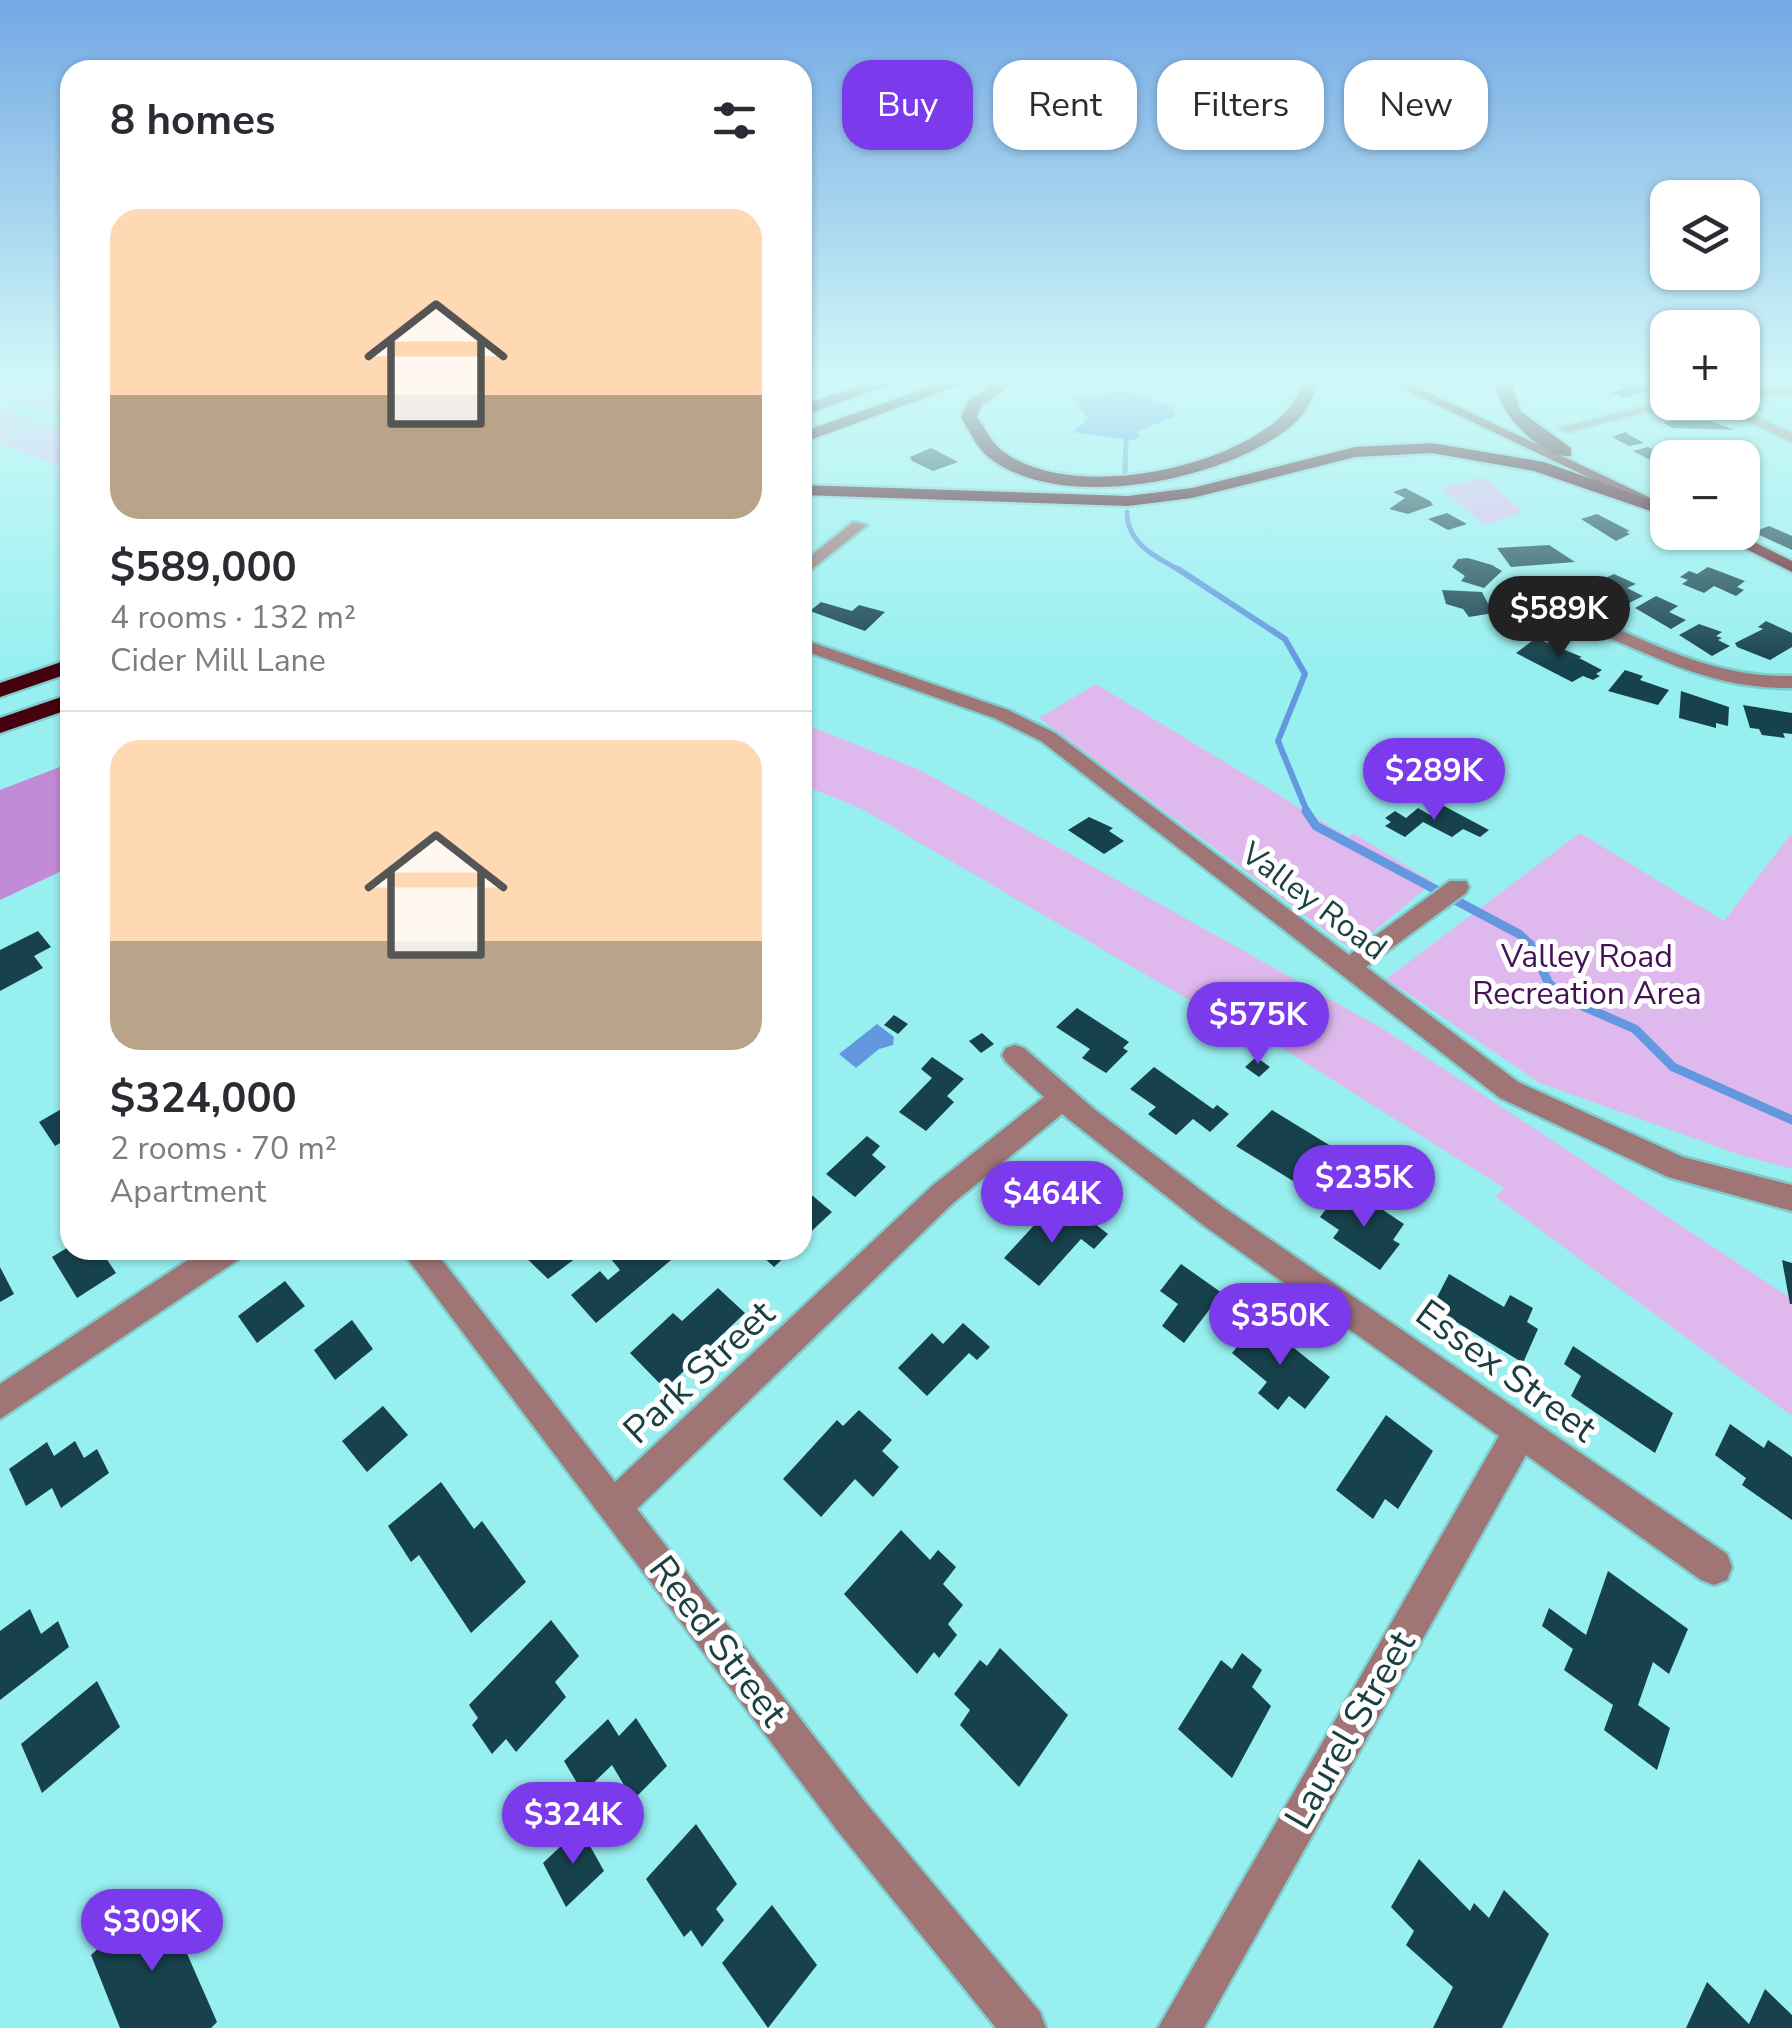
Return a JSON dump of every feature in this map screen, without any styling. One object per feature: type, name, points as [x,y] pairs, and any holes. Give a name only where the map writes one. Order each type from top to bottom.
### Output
[{"type":"highway","points":[[1066,476],[1110,483],[1170,476]]},
{"type":"highway","points":[[812,490],[1128,502],[1259,476]]},
{"type":"highway","points":[[1568,476],[1650,502]]},
{"type":"highway","points":[[0,690],[60,669]]},
{"type":"highway","points":[[0,726],[60,705]]},
{"type":"main road","points":[[1598,476],[1650,500]]},
{"type":"main road","points":[[1608,476],[1650,498]]},
{"type":"main road","points":[[1757,550],[1792,567]]},
{"type":"street","points":[[812,564],[859,525]]},
{"type":"street","points":[[1582,620],[1684,668],[1739,680],[1792,682]]},
{"type":"street","name":"Valley Road","points":[[812,648],[1001,714],[1048,737],[1509,1090],[1678,1168],[1792,1198]]},
{"type":"street","points":[[1348,968],[1458,887]]},
{"type":"street","name":"Essex Street","points":[[1015,1056],[1062,1098],[1214,1216],[1714,1567]]},
{"type":"street","name":"Park Street","points":[[615,1506],[931,1206],[1062,1098]]},
{"type":"street","points":[[0,1404],[213,1260]]},
{"type":"street","name":"Reed Street","points":[[424,1260],[851,1816],[1024,2028]]},
{"type":"street","name":"Laurel Street","points":[[1180,2028],[1520,1432]]},
{"type":"green space","points":[[1484,477],[1524,512],[1484,525],[1441,488]]},
{"type":"green space","points":[[1096,684],[1348,837],[1353,833],[1433,882],[1352,950],[1039,718]]},
{"type":"green space","points":[[812,727],[920,770],[1385,1030],[1792,1299],[1792,1416],[1496,1197],[1504,1188],[1271,1041],[1261,1042],[860,808],[812,789]]},
{"type":"green space","name":"Valley Road Recreation Area","points":[[1580,833],[1724,921],[1792,833],[1792,1169],[1740,1155],[1540,1083],[1386,979]]},
{"type":"shaded area","points":[[60,767],[60,872],[0,900],[0,790]]},
{"type":"water","points":[[877,1024],[894,1037],[893,1045],[879,1049],[856,1068],[839,1054]]},
{"type":"building","points":[[1405,488],[1433,505],[1408,514],[1389,509],[1405,498],[1393,492]]},
{"type":"building","points":[[1447,513],[1467,524],[1448,530],[1428,519]]},
{"type":"building","points":[[1597,514],[1630,534],[1616,541],[1581,519]]},
{"type":"building","points":[[1769,526],[1792,536],[1792,550],[1760,535],[1760,529]]},
{"type":"building","points":[[1549,545],[1575,562],[1511,567],[1497,548]]},
{"type":"building","points":[[1468,558],[1502,571],[1484,588],[1461,581],[1465,576],[1452,567],[1458,559]]},
{"type":"building","points":[[1708,567],[1745,581],[1737,587],[1744,590],[1736,596],[1714,586],[1704,593],[1682,584],[1688,580],[1680,577],[1689,571],[1697,574]]},
{"type":"building","points":[[1614,574],[1636,584],[1627,588],[1643,596],[1627,604],[1604,596],[1610,593],[1592,584]]},
{"type":"building","points":[[1442,590],[1482,592],[1493,613],[1469,617],[1463,609],[1446,604]]},
{"type":"building","points":[[1656,596],[1678,606],[1669,612],[1686,620],[1671,629],[1635,608]]},
{"type":"building","points":[[821,602],[852,611],[859,605],[885,612],[865,631],[812,609]]},
{"type":"building","points":[[1766,621],[1792,633],[1792,647],[1770,660],[1735,643],[1763,629],[1758,627]]},
{"type":"building","points":[[1699,624],[1722,632],[1716,636],[1722,638],[1718,640],[1730,646],[1712,656],[1679,635]]},
{"type":"building","points":[[1536,638],[1582,657],[1579,658],[1602,670],[1596,674],[1600,676],[1593,680],[1583,676],[1572,682],[1516,653]]},
{"type":"building","points":[[1625,670],[1669,690],[1658,705],[1608,691]]},
{"type":"building","points":[[1681,691],[1729,707],[1728,726],[1716,723],[1716,728],[1679,718]]},
{"type":"building","points":[[1743,705],[1792,713],[1792,734],[1783,733],[1785,738],[1762,735],[1759,729],[1750,728]]},
{"type":"building","points":[[1444,806],[1489,830],[1480,837],[1463,829],[1452,837],[1423,822],[1405,837],[1385,826],[1391,822],[1385,818],[1395,811],[1406,818],[1418,808],[1430,815]]},
{"type":"building","points":[[1089,817],[1113,828],[1109,831],[1124,841],[1104,854],[1068,830]]},
{"type":"building","points":[[38,931],[51,947],[34,956],[43,968],[0,991],[0,950]]},
{"type":"building","points":[[1077,1008],[1129,1042],[1123,1048],[1128,1051],[1106,1073],[1082,1058],[1090,1049],[1056,1027]]},
{"type":"building","points":[[894,1015],[908,1024],[898,1034],[884,1025]]},
{"type":"building","points":[[982,1033],[994,1044],[981,1053],[969,1041]]},
{"type":"building","points":[[932,1057],[964,1079],[947,1096],[954,1102],[926,1131],[899,1112],[932,1078],[921,1069]]},
{"type":"building","points":[[1256,1057],[1270,1067],[1259,1077],[1245,1067]]},
{"type":"building","points":[[1154,1067],[1213,1109],[1217,1105],[1229,1114],[1210,1132],[1193,1119],[1176,1135],[1148,1114],[1156,1107],[1130,1089]]},
{"type":"building","points":[[60,1110],[60,1143],[55,1146],[39,1122]]},
{"type":"building","points":[[1272,1110],[1334,1148],[1298,1184],[1236,1146]]},
{"type":"building","points":[[867,1136],[880,1146],[872,1155],[886,1167],[855,1197],[826,1174]]},
{"type":"building","points":[[812,1195],[832,1212],[812,1231]]},
{"type":"building","points":[[1336,1196],[1356,1209],[1365,1198],[1404,1224],[1393,1240],[1400,1244],[1380,1270],[1333,1238],[1339,1230],[1320,1217]]},
{"type":"building","points":[[1077,1210],[1108,1234],[1094,1249],[1081,1239],[1039,1286],[1004,1258],[1037,1222],[1053,1235]]},
{"type":"building","points":[[60,1252],[60,1260],[107,1260],[116,1273],[77,1298],[52,1257]]},
{"type":"building","points":[[528,1260],[573,1260],[548,1279]]},
{"type":"building","points":[[612,1260],[671,1260],[596,1323],[571,1295],[600,1271],[608,1280],[620,1270]]},
{"type":"building","points":[[1782,1260],[1792,1263],[1792,1304],[1790,1304]]},
{"type":"building","points":[[1181,1264],[1222,1293],[1184,1343],[1162,1326],[1178,1304],[1160,1291]]},
{"type":"building","points":[[0,1267],[14,1294],[0,1302]]},
{"type":"building","points":[[1449,1274],[1504,1307],[1510,1295],[1533,1308],[1527,1322],[1538,1329],[1523,1363],[1432,1307]]},
{"type":"building","points":[[285,1281],[305,1306],[257,1343],[238,1316]]},
{"type":"building","points":[[718,1288],[745,1313],[665,1389],[630,1353],[673,1313],[682,1321]]},
{"type":"building","points":[[352,1320],[373,1349],[335,1380],[314,1350]]},
{"type":"building","points":[[1259,1320],[1330,1377],[1305,1409],[1289,1396],[1278,1410],[1258,1393],[1267,1382],[1232,1353]]},
{"type":"building","points":[[963,1323],[990,1347],[977,1360],[969,1353],[927,1396],[898,1368],[932,1333],[943,1344]]},
{"type":"building","points":[[1573,1346],[1673,1413],[1655,1453],[1571,1396],[1581,1376],[1564,1364]]},
{"type":"building","points":[[383,1406],[408,1435],[367,1472],[342,1441]]},
{"type":"building","points":[[859,1410],[892,1440],[882,1451],[899,1467],[873,1497],[855,1479],[821,1517],[783,1479],[837,1420],[843,1426]]},
{"type":"building","points":[[1386,1415],[1433,1451],[1398,1509],[1385,1499],[1373,1519],[1336,1490]]},
{"type":"building","points":[[1730,1424],[1764,1448],[1768,1440],[1792,1457],[1792,1520],[1742,1485],[1746,1478],[1715,1455]]},
{"type":"building","points":[[75,1441],[84,1458],[97,1449],[109,1473],[61,1508],[52,1488],[26,1506],[9,1469],[47,1442],[54,1456]]},
{"type":"building","points":[[441,1482],[474,1529],[482,1521],[526,1582],[471,1633],[419,1555],[411,1562],[388,1526]]},
{"type":"building","points":[[901,1530],[930,1560],[938,1550],[956,1567],[943,1584],[963,1605],[948,1624],[957,1635],[939,1658],[934,1652],[917,1674],[844,1594]]},
{"type":"building","points":[[1608,1571],[1688,1629],[1669,1674],[1653,1662],[1638,1705],[1670,1728],[1657,1770],[1604,1730],[1613,1705],[1564,1670],[1573,1649],[1542,1626],[1549,1608],[1586,1635]]},
{"type":"building","points":[[30,1609],[41,1634],[58,1621],[69,1647],[0,1700],[0,1631]]},
{"type":"building","points":[[551,1620],[579,1656],[555,1682],[566,1697],[516,1752],[506,1739],[492,1754],[472,1725],[478,1718],[469,1705]]},
{"type":"building","points":[[1000,1648],[1068,1715],[1019,1787],[960,1725],[970,1710],[954,1694],[980,1660],[987,1666]]},
{"type":"building","points":[[1242,1653],[1262,1670],[1252,1687],[1271,1706],[1232,1778],[1178,1729],[1221,1660],[1232,1669]]},
{"type":"building","points":[[97,1681],[120,1727],[42,1793],[21,1744]]},
{"type":"building","points":[[636,1718],[667,1766],[633,1800],[612,1765],[583,1793],[564,1761],[608,1719],[619,1736]]},
{"type":"building","points":[[696,1824],[737,1884],[716,1909],[724,1920],[702,1947],[691,1930],[684,1937],[646,1879]]},
{"type":"building","points":[[580,1828],[604,1871],[566,1907],[543,1863]]},
{"type":"building","points":[[1419,1859],[1470,1911],[1474,1903],[1489,1918],[1504,1890],[1549,1934],[1502,2028],[1433,2028],[1453,1987],[1406,1945],[1414,1931],[1391,1907]]},
{"type":"building","points":[[160,1892],[217,2022],[211,2028],[120,2028],[91,1955]]},
{"type":"building","points":[[772,1905],[817,1965],[768,2028],[722,1963]]},
{"type":"building","points":[[1707,1982],[1749,2024],[1765,1989],[1792,2015],[1792,2028],[1686,2028]]},
{"type":"waterway","points":[[1127,512],[1138,541],[1179,570]]},
{"type":"waterway","points":[[1179,570],[1183,572]]},
{"type":"waterway","points":[[1179,570],[1285,639],[1305,674],[1278,741],[1308,814]]},
{"type":"waterway","points":[[1308,814],[1316,826],[1519,934],[1531,945],[1548,982],[1562,997],[1635,1029],[1673,1067],[1792,1120]]}]
